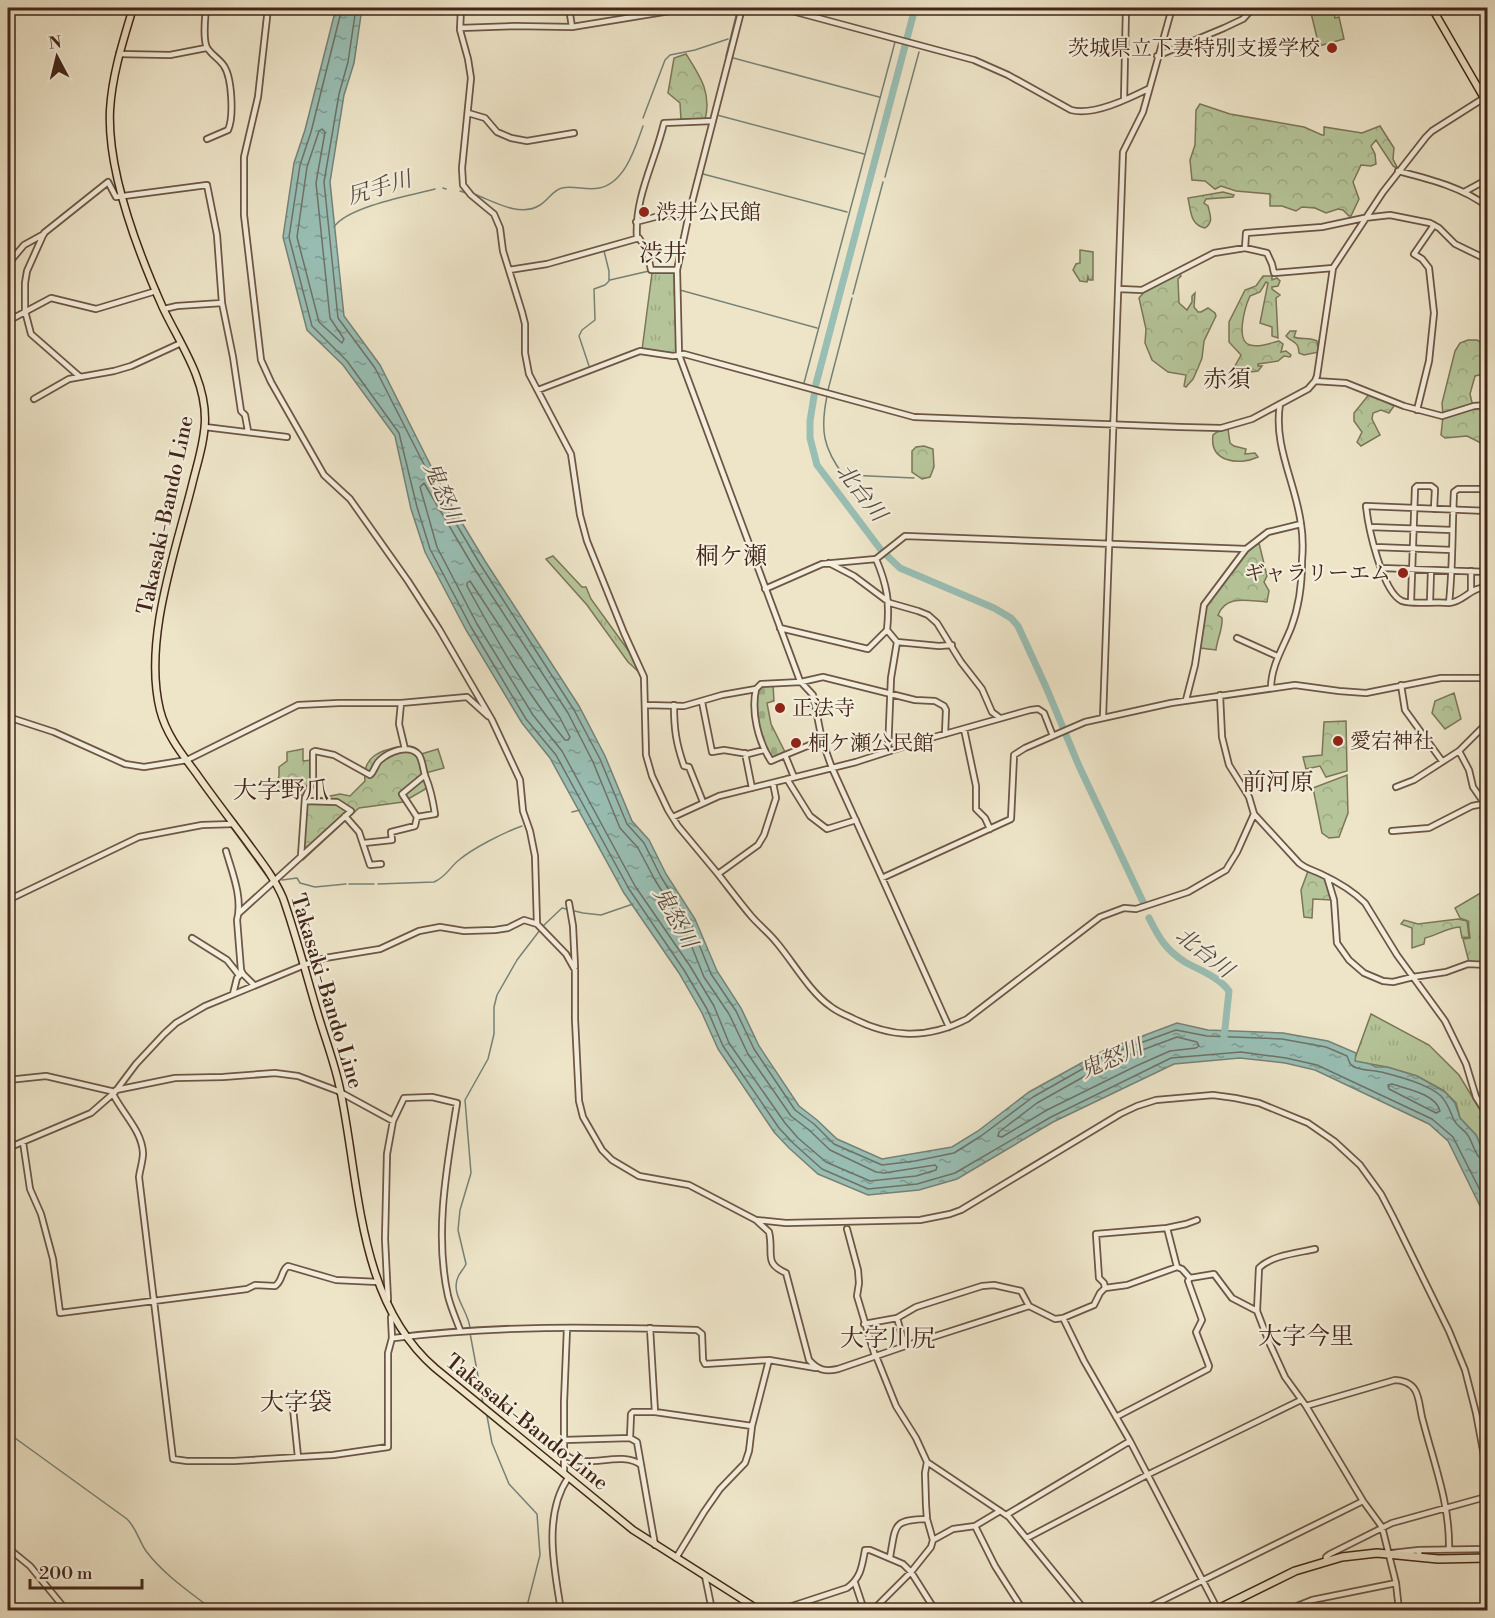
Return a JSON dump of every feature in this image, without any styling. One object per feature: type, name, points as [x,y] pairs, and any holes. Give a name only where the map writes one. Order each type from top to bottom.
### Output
[{"type":"highway","points":[[1219,1610],[1285,1575],[1326,1561],[1365,1553],[1419,1554],[1452,1559],[1488,1558]]},
{"type":"main road","name":"Takasaki-Bando Line","points":[[133,8],[119,54],[112,88],[110,117],[113,159],[137,243],[156,291],[201,387],[205,411],[205,427],[156,636],[160,710],[168,731],[187,760],[275,880],[286,907],[341,1093],[365,1234],[378,1282],[405,1336],[426,1360],[633,1530],[759,1611]]},
{"type":"main road","points":[[1432,8],[1488,105]]},
{"type":"street","points":[[206,8],[206,48],[223,64],[228,73],[231,108],[228,130],[207,139]]},
{"type":"street","points":[[268,8],[258,97],[244,157],[244,215],[261,360],[324,475],[350,499],[402,572],[439,629],[492,720],[520,780],[523,811],[535,856],[537,924]]},
{"type":"street","points":[[461,8],[460,28],[470,70],[461,179],[468,193],[494,214],[500,228],[509,270],[525,324],[525,353],[529,374],[571,454],[580,515],[587,541],[644,677],[647,761],[658,791],[684,835],[750,915],[777,942],[820,997],[830,1006],[867,1026],[885,1032],[906,1035],[950,1027],[978,1011],[1100,917],[1124,908],[1136,909],[1188,892],[1226,870],[1254,814]]},
{"type":"street","points":[[569,8],[572,27]]},
{"type":"street","points":[[460,28],[572,27],[688,8]]},
{"type":"street","points":[[742,8],[676,270],[679,356],[801,682],[813,695],[822,740],[832,768],[950,1027]]},
{"type":"street","points":[[781,8],[955,54],[1000,71],[1071,110],[1079,112],[1124,100],[1148,89]]},
{"type":"street","points":[[1124,100],[1126,8]]},
{"type":"street","points":[[1103,717],[1123,152],[1143,112],[1172,8]]},
{"type":"street","points":[[1157,56],[1243,19],[1252,8]]},
{"type":"street","points":[[119,54],[170,55],[206,48]]},
{"type":"street","points":[[538,390],[640,351],[679,356],[684,354],[914,417],[1221,428],[1252,419],[1308,389],[1315,381],[1333,268],[1364,218],[1398,171],[1432,130],[1484,98]]},
{"type":"street","points":[[468,113],[485,118],[496,132],[511,138],[527,141],[574,133]]},
{"type":"street","points":[[637,239],[636,222],[642,193],[664,123],[712,121]]},
{"type":"street","points":[[1398,171],[1464,192],[1488,207]]},
{"type":"street","points":[[1464,192],[1488,179]]},
{"type":"street","points":[[8,264],[24,244],[44,233],[108,182],[116,197],[207,185],[217,235],[222,303],[235,366],[241,411],[245,415],[248,431]]},
{"type":"street","points":[[636,222],[659,216],[689,214]]},
{"type":"street","points":[[1245,248],[1246,233],[1322,227],[1364,218],[1390,216],[1434,225],[1455,244],[1488,260]]},
{"type":"street","points":[[1417,410],[1429,361],[1434,312],[1429,268],[1422,259],[1414,254],[1434,225]]},
{"type":"street","points":[[44,233],[27,271],[25,311],[31,334],[79,376]]},
{"type":"street","points":[[509,270],[547,264],[639,238],[644,243],[651,270],[676,270]]},
{"type":"street","points":[[1119,289],[1142,290],[1214,253],[1245,248],[1267,253],[1274,273],[1333,268]]},
{"type":"street","points":[[8,321],[51,298],[96,309],[156,291]]},
{"type":"street","points":[[164,309],[222,303]]},
{"type":"street","points":[[34,399],[59,384],[79,376],[97,375],[122,368],[181,343]]},
{"type":"street","points":[[1315,381],[1346,384],[1417,410],[1443,416],[1474,406],[1488,405]]},
{"type":"street","points":[[1270,688],[1278,656],[1291,629],[1300,598],[1303,563],[1301,524],[1277,421],[1280,404]]},
{"type":"street","points":[[205,427],[287,437]]},
{"type":"street","points":[[1411,602],[1415,488],[1417,486],[1431,486],[1435,489],[1434,509]]},
{"type":"street","points":[[1449,603],[1453,509],[1456,490],[1488,489]]},
{"type":"street","points":[[1488,511],[1366,506],[1375,548],[1389,588],[1400,600],[1455,603],[1478,587],[1488,587]]},
{"type":"street","points":[[1186,700],[1196,665],[1204,605],[1245,549],[1268,532],[1301,524]]},
{"type":"street","points":[[1370,527],[1452,531]]},
{"type":"street","points":[[765,589],[829,563],[876,559],[905,536],[1245,549]]},
{"type":"street","points":[[1375,548],[1452,550]]},
{"type":"street","points":[[780,628],[868,649],[887,630],[890,603],[884,578],[876,559]]},
{"type":"street","points":[[829,563],[846,571],[890,603],[928,615],[937,623],[961,662],[982,689],[992,712],[1000,718]]},
{"type":"street","points":[[1382,568],[1488,572]]},
{"type":"street","points":[[1430,602],[1431,570]]},
{"type":"street","points":[[1471,571],[1471,591]]},
{"type":"street","points":[[887,630],[897,642],[952,645]]},
{"type":"street","points":[[1237,638],[1278,656]]},
{"type":"street","points":[[888,751],[892,664],[897,642]]},
{"type":"street","points":[[645,705],[684,706],[722,695],[756,689],[761,684],[801,682],[823,677],[915,700],[934,701],[944,706],[946,710],[945,734]]},
{"type":"street","points":[[882,878],[1011,819],[1014,755],[1073,727],[1103,717],[1186,700],[1295,685],[1366,693],[1441,678],[1488,678]]},
{"type":"street","points":[[1401,685],[1405,710],[1442,761]]},
{"type":"street","points":[[756,689],[757,725],[764,750],[771,760],[822,740]]},
{"type":"street","points":[[1220,695],[1222,737],[1226,756],[1233,773],[1249,797],[1254,814],[1299,863],[1327,877],[1358,896],[1365,903],[1455,1039],[1470,1074],[1476,1097],[1488,1116]]},
{"type":"street","points":[[8,717],[54,732],[132,766],[144,767],[187,760],[298,705],[401,703],[466,697],[492,720]]},
{"type":"street","points":[[702,702],[712,752],[724,750],[745,753],[764,750]]},
{"type":"street","points":[[401,703],[399,724],[405,749]]},
{"type":"street","points":[[674,705],[674,730],[677,744],[684,766],[689,767],[703,802]]},
{"type":"street","points":[[673,817],[703,802],[1038,709],[1046,715],[1054,736]]},
{"type":"street","points":[[1396,786],[1414,780],[1459,752],[1488,722]]},
{"type":"street","points":[[964,729],[975,786],[976,809],[990,829]]},
{"type":"street","points":[[301,856],[304,801],[313,780],[313,752],[315,751],[334,755],[370,775],[373,774],[377,763],[388,754],[405,749],[418,754],[431,788],[435,814],[417,817]]},
{"type":"street","points":[[1392,831],[1430,828],[1472,806],[1486,803],[1473,787],[1469,770],[1459,752]]},
{"type":"street","points":[[745,753],[752,788]]},
{"type":"street","points":[[785,755],[794,777]]},
{"type":"street","points":[[364,843],[392,840],[391,832],[415,826],[417,817],[402,794],[425,775]]},
{"type":"street","points":[[787,779],[810,816],[828,829],[856,820]]},
{"type":"street","points":[[718,874],[758,845],[776,798],[773,783]]},
{"type":"street","points":[[239,913],[351,811],[339,803],[304,801]]},
{"type":"street","points":[[345,816],[359,832],[370,865],[381,864]]},
{"type":"street","points":[[8,900],[139,837],[202,825],[234,824]]},
{"type":"street","points":[[226,851],[235,884],[239,913],[237,920],[241,975]]},
{"type":"street","points":[[1327,877],[1334,900],[1337,943],[1349,960],[1364,973],[1388,982],[1446,972],[1468,964],[1488,965]]},
{"type":"street","points":[[569,903],[573,926],[579,1101],[583,1117],[602,1150],[612,1160],[639,1176],[689,1185],[756,1220],[770,1232],[771,1263],[775,1268],[786,1273],[809,1360],[816,1368]]},
{"type":"street","points":[[8,1148],[91,1113],[115,1092],[153,1044],[169,1029],[199,1009],[325,958],[380,949],[413,932],[426,929],[440,927],[464,931],[485,931],[508,928],[524,920],[537,924],[566,954],[575,970]]},
{"type":"street","points":[[192,938],[227,960],[254,985]]},
{"type":"street","points":[[233,994],[237,978],[241,975]]},
{"type":"street","points":[[8,1080],[46,1076],[115,1092],[175,1078],[275,1073],[298,1077],[341,1093],[393,1121]]},
{"type":"street","points":[[115,1092],[121,1110],[136,1128],[142,1149],[139,1177],[173,1459],[234,1461],[356,1453],[389,1447],[388,1353],[392,1338],[391,1317],[393,1315]]},
{"type":"street","points":[[756,1220],[786,1223],[920,1220],[950,1214],[961,1210],[1080,1137],[1137,1106],[1156,1100],[1213,1095],[1259,1103],[1308,1123],[1334,1141],[1360,1165],[1381,1194],[1460,1354],[1471,1389],[1486,1455],[1488,1477]]},
{"type":"street","points":[[387,1302],[387,1155],[393,1121],[404,1098],[432,1097],[457,1103],[444,1187],[443,1243],[447,1295],[460,1330]]},
{"type":"street","points":[[23,1142],[30,1189],[41,1214],[53,1259],[60,1313],[247,1289],[251,1286],[275,1286],[280,1282],[288,1266],[336,1280],[378,1282]]},
{"type":"street","points":[[1106,1288],[1099,1278],[1096,1234],[1167,1228],[1197,1220]]},
{"type":"street","points":[[1167,1228],[1177,1267]]},
{"type":"street","points":[[847,1229],[857,1264],[859,1281],[857,1296],[864,1324],[896,1406],[916,1438],[927,1462],[1006,1515],[1085,1611]]},
{"type":"street","points":[[1315,1249],[1284,1257],[1259,1268],[1257,1311],[1277,1363],[1306,1406],[1363,1501],[1382,1527],[1396,1583],[1399,1611]]},
{"type":"street","points":[[864,1324],[897,1318],[916,1307],[986,1285],[1021,1291],[1029,1306],[1053,1319],[1063,1318],[1094,1305],[1100,1293],[1106,1288],[1120,1287],[1177,1267],[1190,1278]]},
{"type":"street","points":[[1190,1278],[1214,1274],[1232,1298],[1257,1311]]},
{"type":"street","points":[[1116,1417],[1208,1369],[1209,1366],[1196,1332],[1202,1320],[1188,1281],[1190,1278]]},
{"type":"street","points":[[392,1338],[460,1330],[650,1328],[702,1332],[705,1364],[769,1360],[828,1371],[1029,1306]]},
{"type":"street","points":[[897,1318],[905,1346]]},
{"type":"street","points":[[1063,1318],[1219,1610]]},
{"type":"street","points":[[561,1611],[552,1518],[566,1476],[564,1440],[567,1328]]},
{"type":"street","points":[[650,1328],[655,1412]]},
{"type":"street","points":[[676,1558],[709,1504],[745,1463],[769,1360]]},
{"type":"street","points":[[1306,1406],[1395,1380],[1409,1384],[1417,1395],[1420,1414],[1447,1508],[1450,1530],[1449,1549]]},
{"type":"street","points":[[1026,1538],[1301,1400]]},
{"type":"street","points":[[293,1408],[297,1457]]},
{"type":"street","points":[[630,1438],[632,1413],[655,1412],[752,1426]]},
{"type":"street","points":[[564,1440],[630,1438],[636,1440],[655,1545]]},
{"type":"street","points":[[1006,1515],[1130,1441]]},
{"type":"street","points":[[564,1454],[568,1458],[579,1461],[630,1459],[641,1465]]},
{"type":"street","points":[[873,1611],[931,1547],[933,1540],[927,1520],[925,1473],[927,1462]]},
{"type":"street","points":[[1326,1561],[1326,1557],[1330,1554],[1382,1527],[1406,1518],[1482,1498],[1488,1513]]},
{"type":"street","points":[[1143,1611],[1363,1501]]},
{"type":"street","points":[[933,1540],[953,1529],[975,1526],[1000,1511]]},
{"type":"street","points":[[890,1557],[895,1531],[901,1522],[927,1520]]},
{"type":"street","points":[[975,1526],[995,1566],[1023,1611]]},
{"type":"street","points":[[8,1548],[30,1566],[66,1611]]},
{"type":"street","points":[[1419,1554],[1449,1549],[1488,1549]]},
{"type":"street","points":[[780,1611],[847,1588],[855,1583],[861,1574],[866,1550],[870,1550],[903,1564],[935,1611]]},
{"type":"street","points":[[705,1576],[712,1611]]},
{"type":"street","points":[[855,1583],[864,1611]]},
{"type":"street","points":[[1287,1611],[1312,1600],[1396,1583]]},
{"type":"green space","points":[[1333,8],[1335,18],[1339,17],[1344,39],[1319,46],[1311,13]]},
{"type":"green space","points":[[686,54],[700,77],[706,93],[705,120],[681,120],[680,103],[668,93],[674,58]]},
{"type":"green space","points":[[1200,104],[1230,114],[1304,127],[1322,135],[1324,135],[1324,127],[1362,133],[1380,126],[1394,148],[1393,159],[1398,169],[1393,166],[1376,140],[1371,146],[1376,164],[1361,165],[1353,182],[1359,199],[1351,216],[1338,209],[1326,213],[1315,208],[1302,207],[1296,211],[1282,206],[1270,206],[1270,194],[1236,191],[1221,186],[1215,189],[1205,181],[1192,180],[1190,160],[1195,145],[1196,110]]},
{"type":"green space","points":[[1223,192],[1234,195],[1233,197],[1206,199],[1204,203],[1208,206],[1210,223],[1205,228],[1196,224],[1188,198]]},
{"type":"green space","points":[[1080,250],[1093,252],[1093,280],[1089,280],[1088,277],[1087,282],[1080,281],[1073,270],[1076,264],[1080,263]]},
{"type":"green space","points":[[1179,271],[1181,276],[1178,279],[1179,303],[1187,310],[1195,293],[1194,307],[1198,312],[1208,308],[1216,316],[1204,341],[1198,368],[1186,387],[1184,386],[1186,375],[1168,372],[1152,360],[1145,343],[1146,329],[1139,298],[1145,291]]},
{"type":"green space","points":[[652,273],[674,273],[677,355],[642,350]]},
{"type":"green space","points":[[1263,276],[1272,276],[1272,280],[1277,278],[1280,281],[1278,286],[1272,287],[1280,295],[1276,298],[1278,338],[1272,336],[1272,327],[1260,323],[1268,283],[1266,282],[1260,292],[1250,296],[1242,323],[1243,337],[1245,342],[1253,346],[1279,341],[1283,344],[1281,352],[1286,351],[1291,355],[1290,357],[1284,356],[1278,361],[1258,364],[1262,366],[1258,371],[1235,374],[1235,366],[1241,355],[1229,342],[1229,322],[1245,290],[1256,286]]},
{"type":"green space","points":[[1290,331],[1296,331],[1294,337],[1317,341],[1319,352],[1304,355],[1299,353],[1296,344],[1286,336]]},
{"type":"green space","points":[[1477,340],[1487,347],[1487,367],[1484,374],[1475,376],[1470,394],[1473,407],[1487,405],[1487,446],[1467,436],[1445,438],[1441,435],[1442,403],[1455,351],[1460,343]]},
{"type":"green space","points":[[1371,392],[1394,406],[1389,413],[1381,410],[1373,413],[1372,419],[1380,435],[1361,446],[1357,442],[1362,432],[1354,421],[1354,413]]},
{"type":"green space","points":[[1228,429],[1230,443],[1246,449],[1245,454],[1255,453],[1258,457],[1234,461],[1220,456],[1213,444],[1213,435]]},
{"type":"green space","points":[[924,446],[933,449],[934,467],[930,477],[922,479],[912,472],[912,451],[916,447]]},
{"type":"green space","points":[[1259,543],[1267,576],[1264,582],[1269,591],[1267,602],[1238,600],[1226,604],[1218,615],[1222,618],[1222,622],[1216,650],[1200,648],[1206,605],[1248,551]]},
{"type":"green space","points":[[553,556],[582,587],[586,587],[591,599],[633,657],[642,675],[628,662],[587,605],[546,559]]},
{"type":"green space","points":[[773,685],[774,701],[767,703],[771,724],[786,754],[771,759],[760,732],[757,706],[759,686]]},
{"type":"green space","points":[[1454,693],[1461,719],[1445,729],[1432,713],[1435,701]]},
{"type":"green space","points":[[1346,721],[1347,771],[1326,777],[1320,766],[1306,769],[1303,757],[1322,755],[1324,722]]},
{"type":"green space","points":[[402,746],[418,755],[438,749],[444,768],[422,774],[429,787],[403,802],[359,808],[303,860],[300,856],[301,812],[306,796],[274,792],[279,767],[287,761],[287,752],[303,749],[303,761],[311,760],[310,800],[340,794],[350,796],[365,781],[367,765],[375,755]]},
{"type":"green space","points":[[1347,775],[1348,813],[1339,837],[1329,838],[1322,833],[1313,788]]},
{"type":"green space","points":[[1308,871],[1326,878],[1332,900],[1313,899],[1312,918],[1304,917],[1301,890]]},
{"type":"green space","points":[[1484,891],[1487,904],[1487,963],[1469,962],[1463,939],[1470,938],[1468,921],[1460,918],[1455,908]]},
{"type":"green space","points":[[1458,919],[1467,921],[1469,937],[1462,938],[1460,927],[1425,938],[1424,944],[1412,948],[1412,928],[1401,924],[1404,920],[1418,924]]},
{"type":"green space","points":[[1371,1014],[1429,1045],[1459,1075],[1487,1121],[1487,1161],[1476,1135],[1460,1118],[1456,1103],[1443,1090],[1417,1076],[1387,1067],[1354,1061]]},
{"type":"water","name":"鬼怒川","points":[[336,8],[362,8],[354,63],[344,95],[330,182],[344,316],[380,365],[447,498],[579,706],[605,756],[632,821],[649,840],[666,874],[695,919],[717,971],[741,1008],[759,1046],[799,1106],[837,1139],[882,1159],[952,1147],[978,1131],[1029,1092],[1105,1050],[1177,1023],[1208,1030],[1283,1033],[1328,1041],[1356,1053],[1355,1061],[1417,1076],[1445,1092],[1455,1103],[1460,1118],[1476,1135],[1487,1160],[1487,1217],[1448,1141],[1429,1124],[1315,1070],[1285,1063],[1240,1058],[1174,1064],[1053,1122],[957,1179],[919,1190],[868,1195],[818,1174],[789,1148],[774,1132],[718,1049],[702,1013],[679,973],[624,893],[550,758],[522,723],[466,630],[425,552],[411,509],[395,436],[343,365],[307,330],[283,237],[294,163],[305,130]]},
{"type":"waterway","points":[[738,8],[726,56],[879,97]]},
{"type":"waterway","name":"北台川","points":[[915,8],[816,384],[810,421],[810,438],[817,465],[881,550],[900,568],[994,608],[1011,618],[1018,626],[1079,766],[1144,904]]},
{"type":"waterway","name":"尻手川","points":[[643,118],[665,60],[670,55],[695,50],[728,39]]},
{"type":"waterway","points":[[804,383],[895,42]]},
{"type":"waterway","points":[[885,177],[919,52]]},
{"type":"waterway","points":[[717,115],[864,154]]},
{"type":"waterway","name":"尻手川","points":[[474,194],[507,207],[524,210],[540,205],[562,188],[594,189],[608,185],[616,179],[628,163],[643,126]]},
{"type":"waterway","points":[[703,174],[847,212]]},
{"type":"waterway","points":[[853,294],[883,182]]},
{"type":"waterway","name":"尻手川","points":[[334,227],[352,213],[365,208],[435,189]]},
{"type":"waterway","name":"尻手川","points":[[460,191],[466,193]]},
{"type":"waterway","points":[[589,366],[579,336],[582,330],[595,320],[594,289],[609,281],[604,251],[612,248]]},
{"type":"waterway","points":[[610,280],[649,271]]},
{"type":"waterway","points":[[679,272],[680,290],[817,328]]},
{"type":"waterway","points":[[828,390],[852,298]]},
{"type":"waterway","points":[[827,396],[824,419],[825,438],[831,456],[844,476],[914,478]]},
{"type":"waterway","points":[[572,812],[580,810]]},
{"type":"waterway","points":[[378,884],[434,882],[472,850],[522,826]]},
{"type":"waterway","points":[[224,827],[231,827],[271,882]]},
{"type":"waterway","points":[[282,880],[297,878],[300,883],[315,887],[346,884]]},
{"type":"waterway","points":[[349,884],[374,884]]},
{"type":"waterway","points":[[543,926],[562,908],[601,915],[633,904]]},
{"type":"waterway","name":"北台川","points":[[1149,918],[1160,938],[1173,953],[1214,978],[1229,991],[1224,1038]]},
{"type":"waterway","points":[[470,1328],[456,1290],[459,1275],[466,1264],[458,1230],[460,1210],[471,1173],[465,1100],[488,1059],[494,1034],[494,1007],[497,995],[517,960],[540,930]]},
{"type":"waterway","points":[[470,1333],[483,1403]]},
{"type":"waterway","points":[[487,1416],[492,1443],[509,1484],[537,1514],[540,1555],[526,1610]]},
{"type":"waterway","points":[[8,1433],[127,1519],[153,1560],[213,1610]]},
{"type":"place","name":"茨城県立下妻特別支援学校","points":[[1332,48]]},
{"type":"place","name":"渋井公民館","points":[[644,212]]},
{"type":"place","name":"ギャラリーエム","points":[[1403,573]]},
{"type":"place","name":"正法寺","points":[[780,708]]},
{"type":"place","name":"愛宕神社","points":[[1338,741]]},
{"type":"place","name":"桐ケ瀬公民館","points":[[796,743]]},
{"type":"district","name":"渋井","points":[[663,253]]},
{"type":"district","name":"赤須","points":[[1227,379]]},
{"type":"district","name":"桐ケ瀬","points":[[731,556]]},
{"type":"district","name":"前河原","points":[[1278,782]]},
{"type":"district","name":"大字野爪","points":[[281,790]]},
{"type":"district","name":"大字今里","points":[[1306,1336]]},
{"type":"district","name":"大字川尻","points":[[888,1338]]},
{"type":"district","name":"大字袋","points":[[296,1402]]}]
